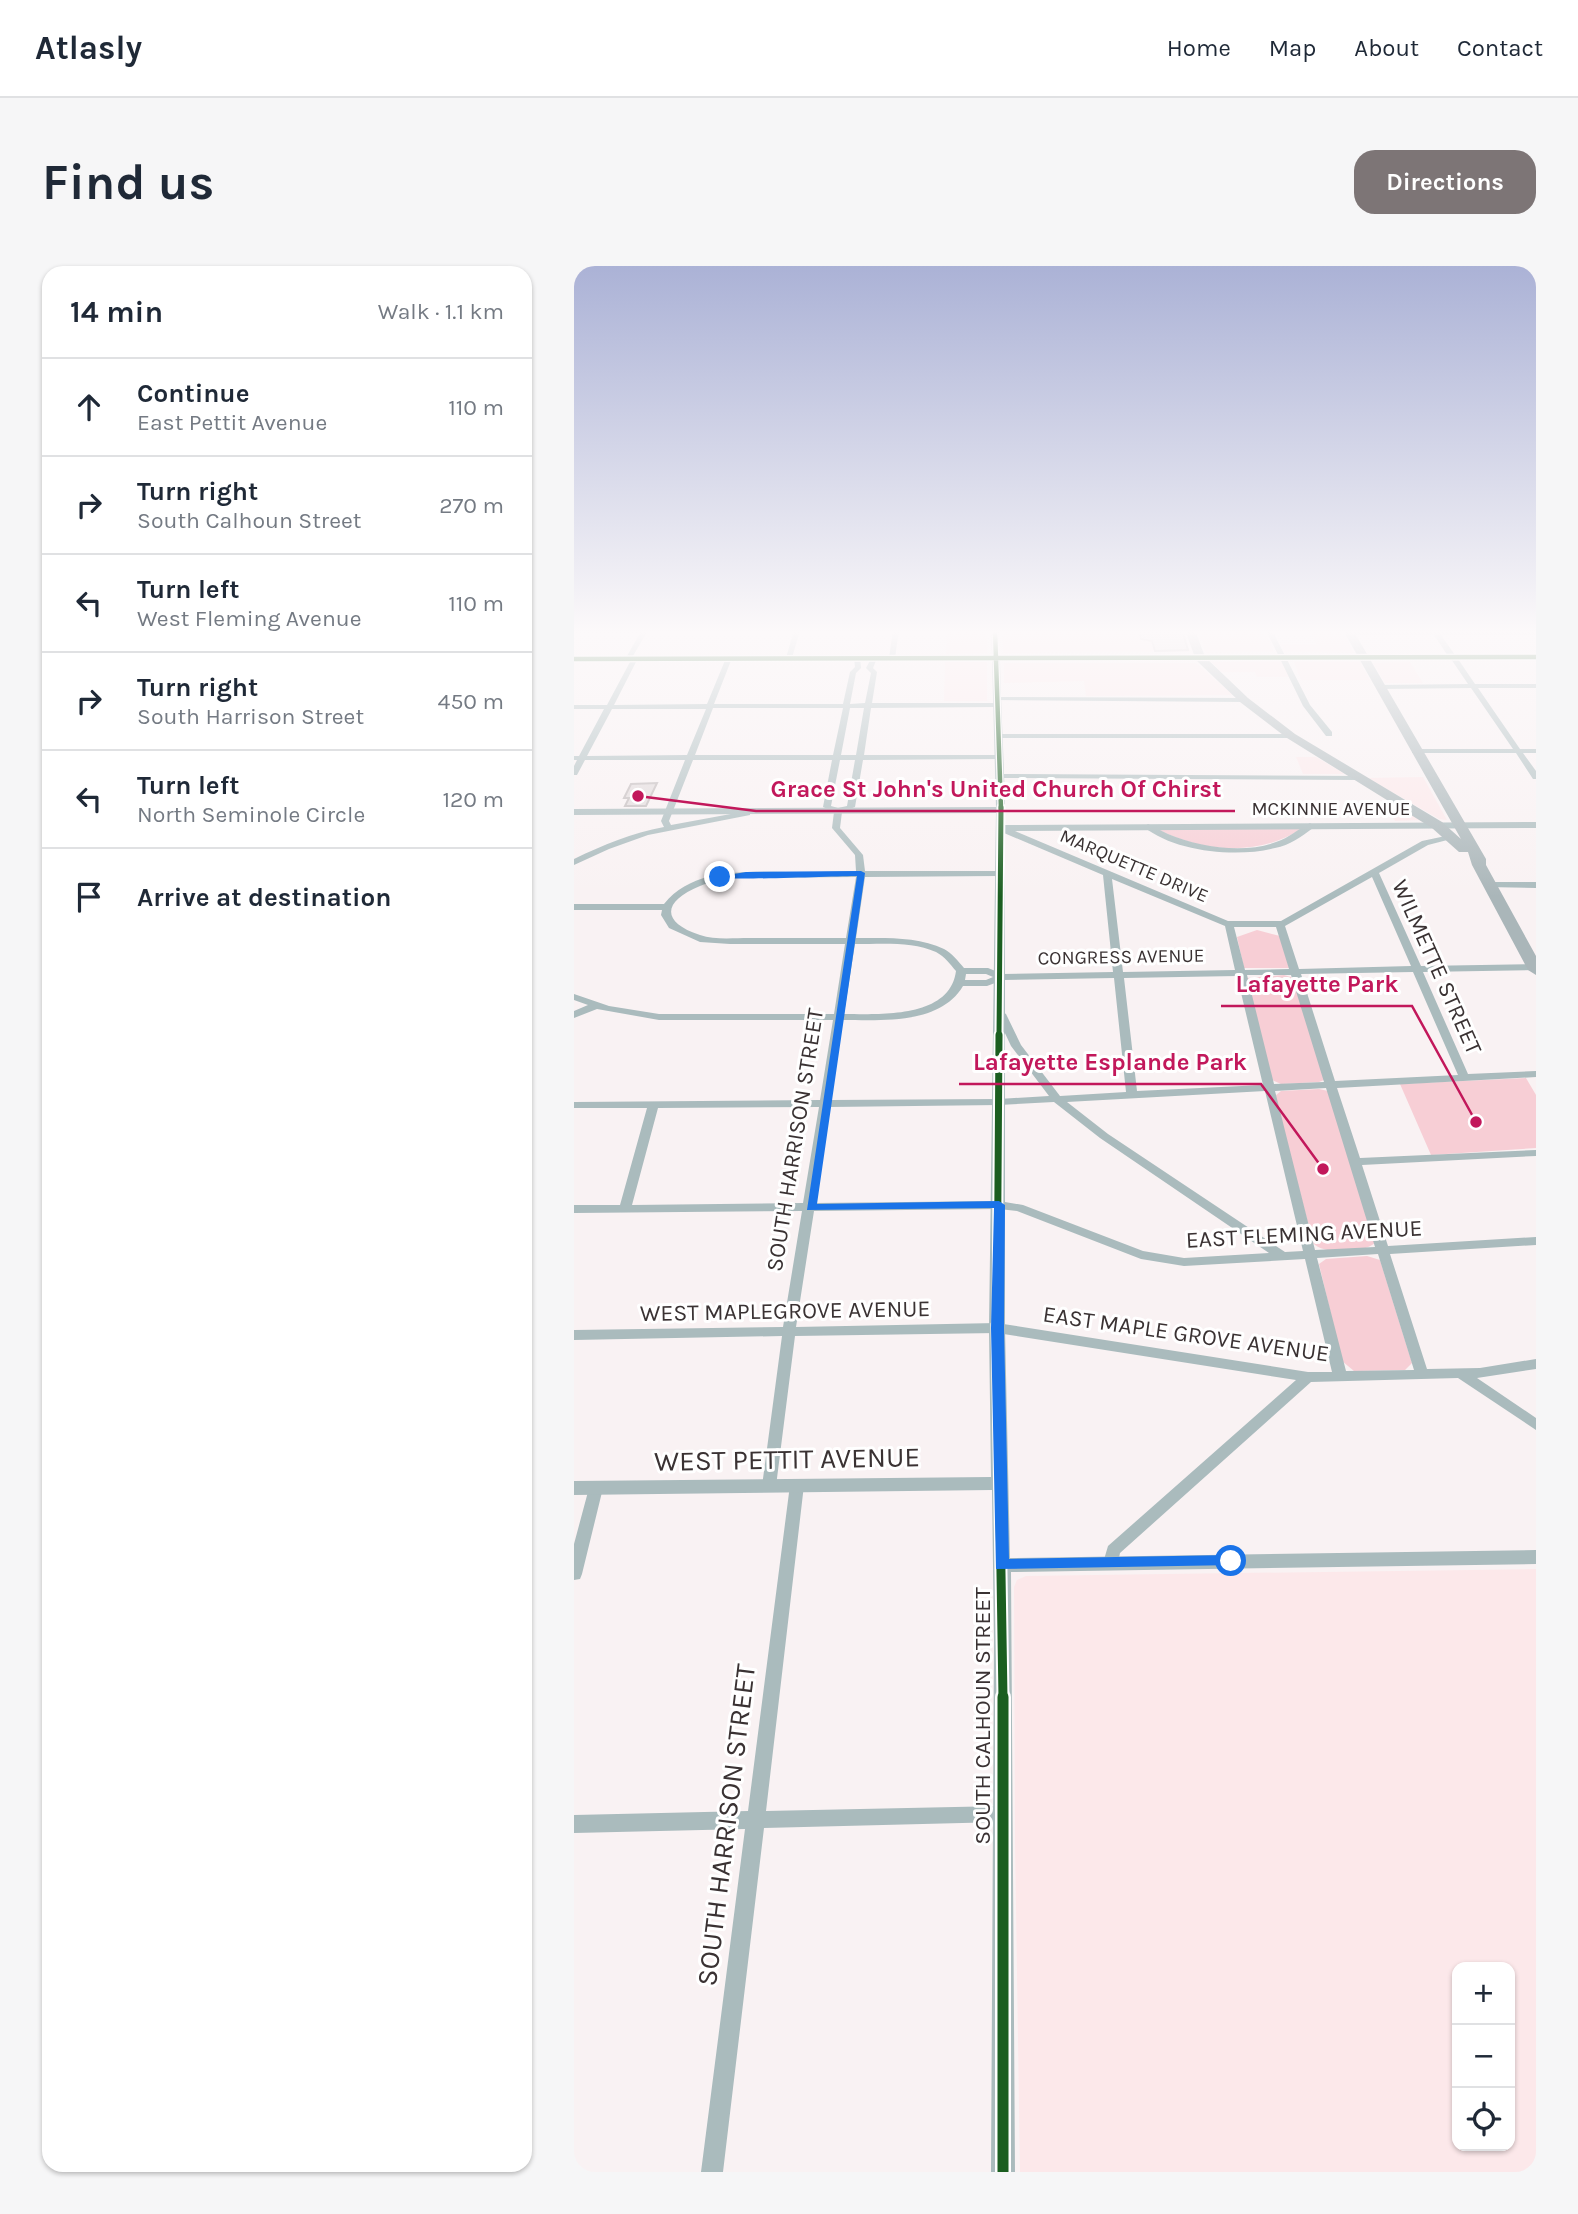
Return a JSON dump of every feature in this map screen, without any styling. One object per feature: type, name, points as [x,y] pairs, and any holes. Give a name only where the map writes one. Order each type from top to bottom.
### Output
[{"type":"highway","points":[[1268,719],[1291,737],[1360,778],[1432,828],[1455,831]]},
{"type":"highway","points":[[1397,719],[1455,831],[1479,859],[1479,865],[1489,885],[1535,968]]},
{"type":"street","points":[[574,773],[578,758],[602,719]]},
{"type":"street","points":[[668,827],[665,821],[705,719]]},
{"type":"street","points":[[844,719],[827,807],[838,811],[851,807],[865,719]]},
{"type":"street","name":"SOUTH CALHOUN STREET","points":[[997,719],[1001,776],[998,873],[1001,1014],[997,1328],[1001,1565],[1003,2172]]},
{"type":"street","points":[[1317,719],[1329,734]]},
{"type":"street","points":[[1496,719],[1536,777]]},
{"type":"street","points":[[999,736],[1291,737]]},
{"type":"street","points":[[1415,751],[1536,751]]},
{"type":"street","points":[[578,758],[998,757]]},
{"type":"street","points":[[1001,776],[1360,778]]},
{"type":"street","points":[[574,812],[1000,810]]},
{"type":"street","points":[[838,811],[836,828],[859,855],[861,873]]},
{"type":"street","points":[[574,862],[618,842],[668,827],[731,818],[747,813]]},
{"type":"street","points":[[1422,1374],[1280,925],[1425,842],[1455,831],[1536,825]]},
{"type":"street","points":[[1148,827],[1179,842],[1227,850],[1277,844],[1294,838],[1310,827]]},
{"type":"street","name":"MCKINNIE AVENUE","points":[[1000,828],[1432,828]]},
{"type":"street","name":"MARQUETTE DRIVE","points":[[1000,828],[1229,925],[1280,925]]},
{"type":"street","points":[[1425,842],[1432,828]]},
{"type":"street","name":"SOUTH HARRISON STREET","points":[[769,1486],[789,1332],[811,1207],[861,873]]},
{"type":"street","points":[[998,873],[729,876],[689,888],[674,897],[667,907],[667,919],[672,926],[700,939],[730,942],[894,940],[928,945],[949,957],[961,971],[988,971],[1001,977]]},
{"type":"street","name":"WILMETTE STREET","points":[[1375,873],[1464,1077]]},
{"type":"street","points":[[1107,874],[1132,1094]]},
{"type":"street","points":[[1489,885],[1536,885]]},
{"type":"street","points":[[574,907],[667,907]]},
{"type":"street","points":[[1229,925],[1340,1376]]},
{"type":"street","name":"CONGRESS AVENUE","points":[[1001,977],[1535,968]]},
{"type":"street","points":[[574,997],[597,1006],[640,1015],[681,1018],[888,1017],[918,1012],[941,1001],[959,983],[961,971]]},
{"type":"street","points":[[959,983],[987,982],[1001,977]]},
{"type":"street","points":[[574,1016],[597,1006]]},
{"type":"street","points":[[1001,1014],[1017,1046],[1057,1099],[1104,1136],[1284,1257]]},
{"type":"street","points":[[1000,1047],[1017,1046]]},
{"type":"street","points":[[574,1105],[999,1102],[1536,1074]]},
{"type":"street","points":[[625,1209],[653,1105]]},
{"type":"street","points":[[1354,1162],[1536,1153]]},
{"type":"street","name":"EAST FLEMING AVENUE","points":[[574,1209],[999,1205],[1019,1208],[1121,1248],[1162,1260],[1216,1262],[1536,1241]]},
{"type":"street","name":"WEST MAPLEGROVE AVENUE","points":[[574,1335],[997,1328]]},
{"type":"street","name":"EAST MAPLE GROVE AVENUE","points":[[997,1328],[1308,1377],[1480,1373],[1536,1364]]},
{"type":"street","points":[[1461,1373],[1536,1425]]},
{"type":"street","points":[[1111,1563],[1113,1550],[1308,1377]]},
{"type":"street","name":"WEST PETTIT AVENUE","points":[[574,1488],[1000,1483]]},
{"type":"street","name":"SOUTH HARRISON STREET","points":[[712,2172],[797,1485]]},
{"type":"street","points":[[574,1574],[596,1488]]},
{"type":"street","points":[[1001,1565],[1536,1557]]},
{"type":"street","points":[[574,1825],[1002,1814]]},
{"type":"shaded area","points":[[1296,757],[1316,757],[1345,774],[1303,774]]},
{"type":"shaded area","points":[[1423,777],[1447,820],[1439,819],[1368,778]]},
{"type":"shaded area","points":[[1391,801],[1422,820],[1395,821],[1391,814],[1371,814],[1366,802]]},
{"type":"shaded area","points":[[1160,829],[1301,829],[1267,844],[1230,848],[1194,843]]},
{"type":"shaded area","points":[[1257,930],[1280,936],[1289,968],[1244,968],[1237,937]]},
{"type":"shaded area","points":[[1284,975],[1294,978],[1324,1080],[1319,1082],[1281,1084],[1272,1080],[1247,978]]},
{"type":"shaded area","points":[[1526,1078],[1536,1095],[1536,1148],[1431,1155],[1400,1084]]},
{"type":"shaded area","points":[[1281,1091],[1328,1091],[1375,1243],[1362,1249],[1334,1251],[1313,1243],[1275,1096]]},
{"type":"shaded area","points":[[1367,1256],[1380,1260],[1412,1363],[1405,1370],[1354,1371],[1342,1361],[1319,1264],[1326,1259]]},
{"type":"shaded area","points":[[1536,1569],[1536,2172],[1020,2172],[1015,1841],[1014,1587],[1017,1580],[1026,1576]]},
{"type":"building","points":[[657,783],[646,806],[625,806],[629,798],[624,798],[631,784]]},
{"type":"cycle path","points":[[997,719],[1001,776],[997,1328],[1003,1641],[1003,2172]]},
{"type":"place","name":"Grace St John's United Church Of Chirst","points":[[638,796]]},
{"type":"place","name":"Lafayette Park","points":[[1476,1122]]},
{"type":"place","name":"Lafayette Esplande Park","points":[[1323,1169]]},
{"type":"route","points":[[720,877],[746,874],[861,873],[811,1207],[999,1205],[997,1328],[1001,1565],[1231,1561]]}]
